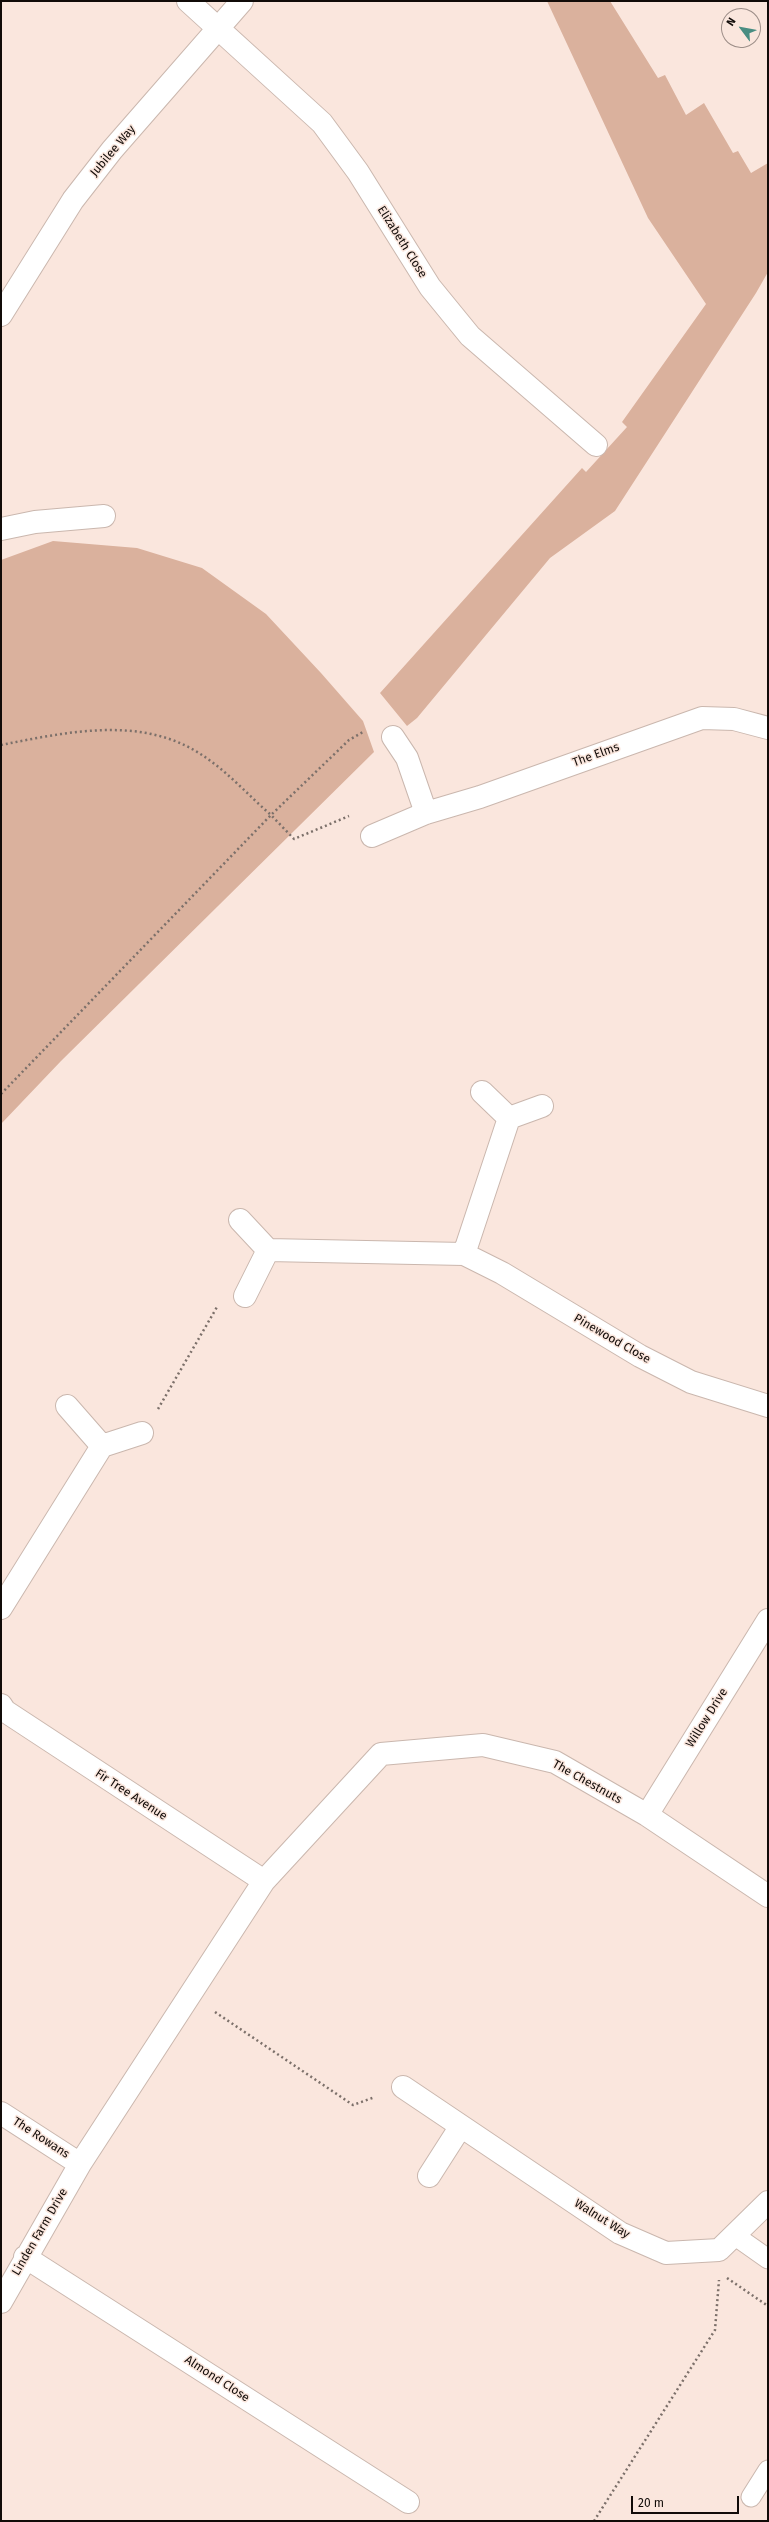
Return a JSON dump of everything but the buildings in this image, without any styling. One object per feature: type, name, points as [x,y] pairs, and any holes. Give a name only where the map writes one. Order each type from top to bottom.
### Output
[{"type":"street","name":"Elizabeth Close","points":[[188,1],[322,123],[358,172],[430,287],[470,336],[596,445]]},
{"type":"street","name":"Jubilee Way","points":[[1,315],[74,200],[112,150],[242,1]]},
{"type":"street","points":[[1,529],[35,522],[104,516]]},
{"type":"street","name":"The Elms","points":[[372,836],[426,813],[480,797],[702,718],[734,719],[768,728]]},
{"type":"street","points":[[393,737],[407,758],[426,813]]},
{"type":"street","points":[[482,1092],[509,1118]]},
{"type":"street","points":[[509,1118],[542,1106]]},
{"type":"street","points":[[464,1254],[509,1118]]},
{"type":"street","points":[[240,1220],[268,1250],[245,1296]]},
{"type":"street","name":"Pinewood Close","points":[[268,1250],[464,1254],[502,1273],[640,1356],[692,1382],[768,1406]]},
{"type":"street","points":[[67,1406],[102,1446]]},
{"type":"street","points":[[1,1608],[102,1446],[142,1433]]},
{"type":"street","name":"Willow Drive","points":[[647,1815],[768,1620]]},
{"type":"street","name":"Fir Tree Avenue","points":[[1,1705],[12,1716],[264,1881]]},
{"type":"street","name":"The Chestnuts","points":[[381,1754],[484,1744],[555,1762],[647,1815],[768,1896]]},
{"type":"street","name":"Linden Farm Drive","points":[[1,2302],[25,2257],[80,2164],[264,1881],[381,1754]]},
{"type":"street","name":"Walnut Way","points":[[403,2087],[620,2232],[666,2253],[726,2242]]},
{"type":"street","name":"The Rowans","points":[[1,2113],[80,2164]]},
{"type":"street","points":[[429,2176],[461,2126]]},
{"type":"street","points":[[726,2242],[768,2202]]},
{"type":"street","name":"Almond Close","points":[[25,2257],[408,2502]]},
{"type":"lane","points":[[726,2242],[768,2259]]},
{"type":"lane","points":[[751,2497],[768,2470]]},
{"type":"path","points":[[1,1094],[271,815],[349,740],[368,728]]},
{"type":"path","points":[[1,745],[72,733],[138,731],[156,734],[203,755],[271,815],[294,839],[357,813],[372,836]]},
{"type":"path","points":[[142,1433],[220,1301],[245,1296]]},
{"type":"path","points":[[190,1995],[353,2105],[403,2087]]},
{"type":"path","points":[[594,2521],[715,2330],[719,2273],[726,2242]]},
{"type":"path","points":[[719,2273],[768,2306]]},
{"type":"shaded area","points":[[547,1],[610,1],[658,78],[665,75],[686,115],[704,103],[733,153],[738,151],[751,173],[768,163],[768,272],[756,293],[615,511],[550,558],[417,718],[407,726],[380,693],[582,468],[586,472],[627,427],[622,422],[706,304],[648,218]]},
{"type":"shaded area","points":[[53,541],[137,548],[202,568],[266,614],[363,721],[374,752],[61,1061],[1,1124],[1,560]]}]
